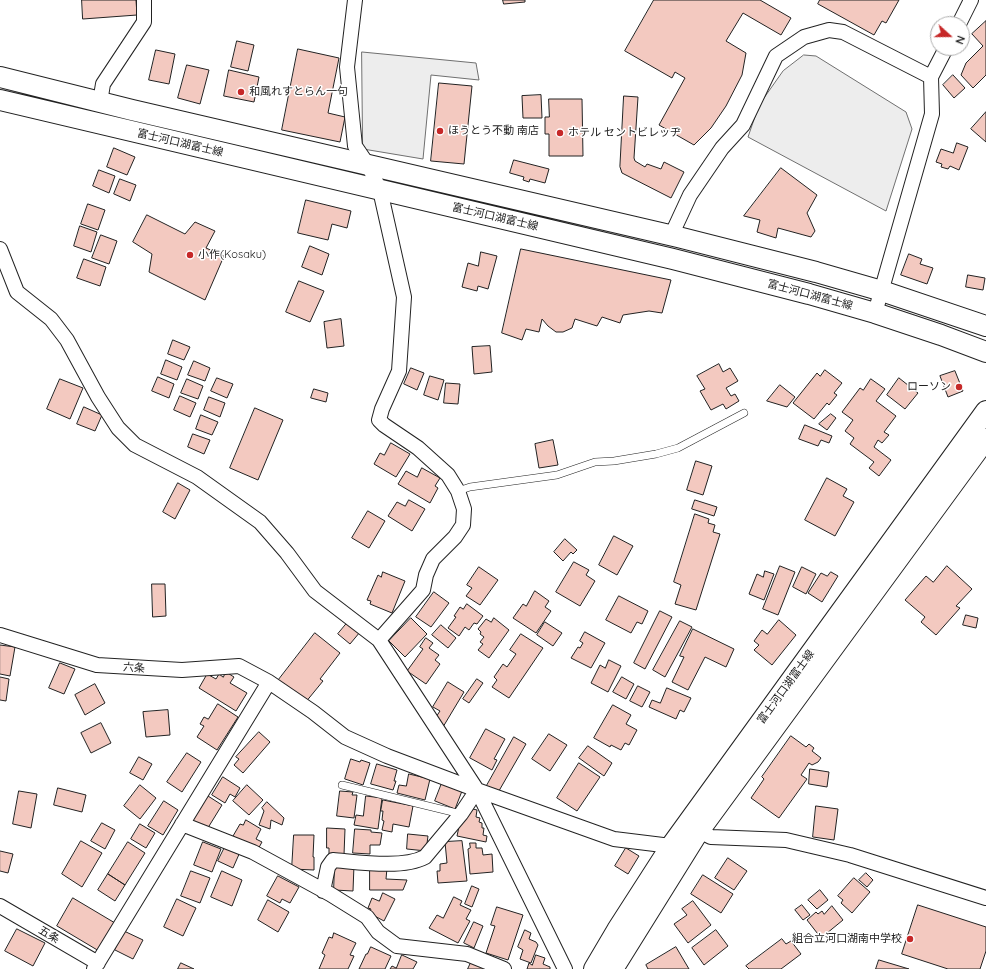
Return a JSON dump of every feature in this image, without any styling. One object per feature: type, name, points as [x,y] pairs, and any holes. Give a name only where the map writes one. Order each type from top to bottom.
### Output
[{"type":"main road","name":"富士河口湖富士線","points":[[0,77],[100,102],[672,236],[816,272],[882,291],[986,326]]},
{"type":"main road","name":"富士河口湖富士線","points":[[0,100],[673,259],[809,294],[875,313],[986,352]]},
{"type":"main road","name":"富士河口湖富士線","points":[[594,969],[671,846],[986,412]]},
{"type":"main road","name":"富士河口湖富士線","points":[[613,969],[699,831],[986,439]]},
{"type":"street","points":[[100,102],[103,84],[144,22],[144,0]]},
{"type":"street","points":[[355,0],[347,67],[355,146],[368,165],[380,190],[404,297],[398,371],[379,420],[418,448],[448,475],[458,491],[464,508],[463,525],[455,537],[434,559],[426,575],[422,590],[379,640]]},
{"type":"street","points":[[963,16],[971,0]]},
{"type":"street","points":[[672,236],[690,195],[722,148],[743,125],[776,56],[804,36],[829,30],[843,32],[931,77]]},
{"type":"street","points":[[875,313],[932,114],[931,77],[942,56]]},
{"type":"street","points":[[0,249],[17,292],[51,319],[66,340],[98,397],[118,428],[135,445],[197,477],[260,522],[287,552],[315,591],[379,640],[477,790],[565,969]]},
{"type":"street","name":"六条","points":[[0,635],[97,665],[182,670],[239,666],[269,682],[313,712],[345,737],[387,756],[614,839],[671,846]]},
{"type":"street","points":[[96,966],[269,682]]},
{"type":"street","points":[[323,891],[328,866],[333,860],[388,864],[418,861],[425,857],[461,814],[477,790]]},
{"type":"street","points":[[182,824],[253,852],[323,891],[367,917],[378,932],[397,946],[467,954],[504,969]]},
{"type":"street","points":[[671,846],[699,831],[711,837],[786,840],[850,855],[986,898]]},
{"type":"street","name":"五条","points":[[0,906],[96,966]]},
{"type":"lane","points":[[458,491],[470,487],[557,475],[594,462],[614,461],[656,454],[678,448],[744,413]]},
{"type":"lane","points":[[342,785],[461,814]]},
{"type":"shaded area","points":[[362,52],[476,63],[479,80],[431,75],[423,159],[363,149]]},
{"type":"shaded area","points":[[804,55],[816,56],[906,112],[912,129],[886,211],[748,137],[759,105],[783,71]]},
{"type":"building","points":[[82,0],[136,0],[137,15],[83,19]]},
{"type":"building","points":[[503,0],[525,0],[525,2],[504,4]]},
{"type":"building","points":[[654,0],[760,0],[791,18],[781,35],[743,13],[726,41],[746,53],[742,75],[726,106],[711,128],[694,145],[659,125],[685,78],[675,72],[672,78],[625,51]]},
{"type":"building","points":[[820,0],[899,0],[886,23],[882,21],[874,35],[818,4]]},
{"type":"building","points":[[986,21],[986,75],[973,88],[961,75],[966,63],[983,46],[972,34]]},
{"type":"building","points":[[237,41],[254,45],[248,71],[231,67]]},
{"type":"building","points":[[298,49],[339,58],[328,113],[345,117],[340,142],[282,130]]},
{"type":"building","points":[[156,50],[175,54],[169,84],[149,80]]},
{"type":"building","points":[[187,65],[209,70],[200,104],[178,98]]},
{"type":"building","points":[[229,70],[259,77],[254,102],[224,96]]},
{"type":"building","points":[[953,75],[965,88],[954,98],[943,85]]},
{"type":"building","points":[[439,83],[472,86],[464,164],[431,161]]},
{"type":"building","points":[[541,95],[542,118],[523,118],[522,96]]},
{"type":"building","points":[[624,96],[638,97],[635,161],[645,167],[647,164],[661,169],[664,162],[684,172],[671,198],[622,173],[620,167]]},
{"type":"building","points":[[549,99],[582,99],[583,156],[549,156],[549,134],[545,134],[545,117],[549,117]]},
{"type":"building","points":[[986,112],[986,142],[971,129]]},
{"type":"building","points":[[957,143],[968,147],[959,170],[950,166],[948,169],[941,167],[942,164],[936,162],[941,149],[953,153]]},
{"type":"building","points":[[114,148],[135,157],[127,175],[107,167]]},
{"type":"building","points":[[514,160],[549,169],[545,183],[530,179],[529,182],[523,180],[524,177],[510,173]]},
{"type":"building","points":[[781,168],[817,195],[807,213],[815,231],[811,237],[778,228],[776,238],[757,232],[760,220],[744,216]]},
{"type":"building","points":[[99,170],[115,176],[109,193],[93,186]]},
{"type":"building","points":[[120,179],[136,185],[130,201],[114,194]]},
{"type":"building","points":[[306,200],[351,211],[347,228],[332,224],[328,240],[298,233]]},
{"type":"building","points":[[88,204],[105,210],[98,230],[81,224]]},
{"type":"building","points":[[147,215],[185,234],[195,222],[215,231],[206,248],[224,256],[205,300],[149,272],[152,254],[133,242]]},
{"type":"building","points":[[80,226],[97,232],[91,252],[74,246]]},
{"type":"building","points":[[101,235],[117,241],[109,264],[92,258]]},
{"type":"building","points":[[310,246],[329,254],[322,275],[302,267]]},
{"type":"building","points":[[521,249],[671,280],[662,313],[649,311],[623,315],[620,323],[602,317],[597,326],[575,319],[572,328],[563,332],[556,332],[542,319],[539,332],[526,329],[522,340],[502,333]]},
{"type":"building","points":[[481,252],[497,256],[488,289],[478,286],[477,291],[462,287],[468,263],[478,266]]},
{"type":"building","points":[[909,254],[922,259],[920,264],[933,268],[927,284],[901,275]]},
{"type":"building","points":[[84,259],[106,267],[100,286],[77,278]]},
{"type":"building","points":[[968,275],[985,278],[983,290],[966,287]]},
{"type":"building","points":[[299,281],[324,291],[310,322],[286,312]]},
{"type":"building","points":[[341,319],[344,346],[327,348],[324,322]]},
{"type":"building","points":[[173,340],[190,347],[184,360],[168,354]]},
{"type":"building","points":[[490,346],[492,372],[474,374],[472,347]]},
{"type":"building","points":[[166,360],[182,367],[177,380],[161,374]]},
{"type":"building","points":[[194,361],[210,368],[205,381],[188,375]]},
{"type":"building","points":[[719,364],[723,372],[730,368],[738,381],[726,388],[731,396],[735,394],[739,401],[726,409],[723,404],[711,410],[700,391],[705,389],[697,376]]},
{"type":"building","points":[[411,368],[424,373],[417,390],[404,384]]},
{"type":"building","points":[[825,370],[842,383],[834,393],[837,395],[829,405],[827,403],[814,419],[793,403],[817,373],[820,376]]},
{"type":"building","points":[[955,371],[963,391],[948,397],[940,376]]},
{"type":"building","points":[[430,376],[444,380],[438,400],[424,395]]},
{"type":"building","points":[[158,377],[174,384],[169,398],[152,391]]},
{"type":"building","points":[[217,378],[233,384],[227,398],[211,391]]},
{"type":"building","points":[[899,378],[918,393],[905,409],[887,395]]},
{"type":"building","points":[[60,379],[83,388],[70,419],[47,409]]},
{"type":"building","points":[[187,379],[203,386],[198,399],[181,393]]},
{"type":"building","points":[[871,379],[885,389],[876,401],[896,416],[884,432],[889,435],[882,443],[878,440],[874,447],[891,460],[879,476],[869,468],[874,462],[850,444],[854,438],[845,431],[853,420],[842,412],[860,388],[863,390]]},
{"type":"building","points":[[446,383],[460,384],[458,404],[444,403]]},
{"type":"building","points":[[780,385],[795,397],[787,407],[767,401]]},
{"type":"building","points":[[314,389],[328,393],[326,402],[311,398]]},
{"type":"building","points":[[180,396],[196,403],[190,417],[174,410]]},
{"type":"building","points":[[209,397],[225,403],[220,417],[204,410]]},
{"type":"building","points":[[84,407],[102,415],[95,431],[77,424]]},
{"type":"building","points":[[255,408],[283,420],[258,480],[230,468]]},
{"type":"building","points":[[831,414],[836,418],[827,430],[819,424]]},
{"type":"building","points":[[201,415],[218,422],[212,435],[196,429]]},
{"type":"building","points":[[805,425],[832,436],[829,443],[821,440],[818,446],[799,439]]},
{"type":"building","points":[[193,434],[210,440],[204,454],[188,447]]},
{"type":"building","points":[[553,440],[558,465],[539,468],[535,444]]},
{"type":"building","points":[[391,443],[410,454],[396,477],[374,464],[380,453],[384,455]]},
{"type":"building","points":[[696,461],[712,466],[703,495],[687,490]]},
{"type":"building","points":[[422,468],[440,478],[435,486],[438,488],[430,503],[398,484],[406,471],[417,477]]},
{"type":"building","points":[[827,478],[847,489],[843,496],[854,502],[835,536],[805,520]]},
{"type":"building","points":[[178,483],[190,490],[175,519],[163,512]]},
{"type":"building","points":[[409,500],[425,509],[412,531],[388,516],[397,502],[405,506]]},
{"type":"building","points":[[695,500],[717,507],[714,516],[692,509]]},
{"type":"building","points":[[368,511],[385,521],[369,548],[352,538]]},
{"type":"building","points":[[695,514],[709,519],[708,523],[715,525],[713,532],[720,534],[696,610],[675,604],[681,585],[674,582]]},
{"type":"building","points":[[614,536],[633,546],[617,575],[599,565]]},
{"type":"building","points":[[565,539],[577,550],[573,554],[571,552],[563,561],[554,552]]},
{"type":"building","points":[[574,562],[589,570],[586,575],[595,581],[580,606],[556,592]]},
{"type":"building","points":[[780,566],[795,572],[778,615],[763,609]]},
{"type":"building","points":[[947,566],[972,589],[956,606],[960,608],[936,635],[921,622],[925,617],[905,600],[926,576],[933,582]]},
{"type":"building","points":[[479,567],[498,580],[480,605],[466,596],[472,588],[467,585]]},
{"type":"building","points":[[802,567],[816,574],[806,594],[793,587]]},
{"type":"building","points":[[765,571],[774,574],[764,600],[749,594],[757,574],[763,577]]},
{"type":"building","points":[[383,572],[405,581],[392,613],[370,604],[371,601],[367,600],[378,575],[381,577]]},
{"type":"building","points":[[831,572],[838,576],[822,602],[808,593],[821,573],[827,576]]},
{"type":"building","points":[[152,584],[165,584],[166,616],[153,617]]},
{"type":"building","points":[[535,591],[549,601],[545,607],[551,611],[536,633],[513,618],[523,604],[526,606]]},
{"type":"building","points":[[434,592],[449,603],[431,627],[416,617]]},
{"type":"building","points":[[619,596],[648,611],[642,624],[637,622],[631,633],[606,620]]},
{"type":"building","points":[[467,604],[483,616],[477,624],[474,623],[469,630],[465,627],[459,636],[448,628],[456,617],[454,616],[460,607],[463,609]]},
{"type":"building","points":[[660,611],[672,617],[645,669],[634,663]]},
{"type":"building","points":[[966,615],[978,618],[976,628],[963,625]]},
{"type":"building","points":[[411,618],[427,634],[405,657],[389,641]]},
{"type":"building","points":[[494,618],[509,630],[489,658],[478,650],[483,644],[480,642],[484,637],[480,634],[481,632],[478,629],[486,619],[491,622]]},
{"type":"building","points":[[779,620],[796,635],[772,665],[754,650],[759,645],[754,641],[762,630],[767,634]]},
{"type":"building","points":[[680,621],[692,627],[665,677],[653,670]]},
{"type":"building","points":[[348,622],[360,632],[350,644],[338,634]]},
{"type":"building","points":[[545,622],[562,633],[553,646],[537,635]]},
{"type":"building","points":[[441,625],[456,638],[448,648],[432,635]]},
{"type":"building","points":[[693,629],[734,649],[726,667],[705,657],[688,690],[672,682],[684,657],[680,656]]},
{"type":"building","points":[[585,632],[605,643],[591,668],[571,658],[578,647],[580,648],[583,643],[580,641]]},
{"type":"building","points":[[315,633],[340,653],[320,679],[323,681],[305,703],[277,682]]},
{"type":"building","points":[[521,634],[543,648],[509,698],[492,687],[497,680],[494,677],[503,664],[507,667],[516,654],[510,650]]},
{"type":"building","points":[[426,638],[433,643],[429,648],[439,655],[435,660],[440,664],[426,684],[407,671],[423,649],[420,647]]},
{"type":"building","points":[[0,645],[15,647],[10,676],[0,674]]},
{"type":"building","points":[[609,660],[621,666],[608,692],[591,683],[600,665],[605,668]]},
{"type":"building","points":[[60,663],[75,669],[64,694],[49,688]]},
{"type":"building","points":[[226,672],[234,677],[230,683],[247,693],[236,711],[199,688],[207,674],[216,679],[219,674],[223,677]]},
{"type":"building","points":[[0,677],[9,679],[6,701],[0,700]]},
{"type":"building","points":[[622,677],[634,684],[626,699],[613,692]]},
{"type":"building","points":[[477,679],[483,683],[469,703],[463,699]]},
{"type":"building","points":[[448,682],[464,692],[443,727],[436,717],[440,711],[433,707]]},
{"type":"building","points":[[95,684],[105,703],[85,715],[75,695]]},
{"type":"building","points":[[638,686],[650,692],[642,707],[630,701]]},
{"type":"building","points":[[667,688],[691,698],[684,712],[680,710],[676,719],[649,707],[652,700],[660,703]]},
{"type":"building","points":[[218,704],[238,717],[217,750],[197,737],[204,726],[200,724],[204,717],[208,719]]},
{"type":"building","points":[[613,705],[631,715],[626,724],[637,730],[629,745],[625,743],[621,750],[611,745],[610,747],[594,738]]},
{"type":"building","points":[[168,710],[170,735],[146,737],[143,712]]},
{"type":"building","points":[[101,723],[111,743],[91,753],[81,733]]},
{"type":"building","points":[[486,729],[505,739],[494,759],[497,760],[492,770],[470,758]]},
{"type":"building","points":[[259,732],[270,742],[243,773],[234,765],[239,759],[236,757]]},
{"type":"building","points":[[549,734],[567,745],[550,771],[532,759]]},
{"type":"building","points":[[791,736],[806,747],[809,744],[814,748],[812,751],[821,758],[818,762],[812,765],[809,763],[801,775],[807,779],[779,818],[751,798],[764,779],[762,777]]},
{"type":"building","points":[[514,737],[526,744],[496,796],[485,789]]},
{"type":"building","points":[[588,746],[612,763],[604,776],[579,758]]},
{"type":"building","points":[[187,753],[201,762],[182,792],[167,782]]},
{"type":"building","points":[[139,757],[152,764],[143,780],[130,773]]},
{"type":"building","points":[[351,759],[370,763],[363,785],[345,779]]},
{"type":"building","points":[[579,763],[600,777],[577,811],[557,798]]},
{"type":"building","points":[[377,764],[397,770],[393,790],[371,784]]},
{"type":"building","points":[[810,769],[829,772],[827,787],[809,784]]},
{"type":"building","points":[[409,774],[430,779],[425,800],[397,793],[399,785],[406,786]]},
{"type":"building","points":[[223,777],[240,788],[235,797],[230,794],[225,803],[212,795]]},
{"type":"building","points":[[442,783],[462,791],[455,809],[435,801]]},
{"type":"building","points":[[140,785],[156,798],[140,819],[124,806]]},
{"type":"building","points":[[247,785],[263,800],[249,815],[233,801]]},
{"type":"building","points":[[58,788],[86,795],[82,812],[54,805]]},
{"type":"building","points":[[19,791],[37,794],[31,828],[13,824]]},
{"type":"building","points":[[340,791],[353,792],[352,795],[357,795],[354,818],[337,816]]},
{"type":"building","points":[[208,796],[222,805],[206,831],[192,822]]},
{"type":"building","points":[[366,796],[382,798],[378,829],[354,825],[356,815],[363,816]]},
{"type":"building","points":[[383,800],[413,806],[409,827],[393,824],[392,832],[382,830],[384,821],[382,820],[383,811],[381,811]]},
{"type":"building","points":[[164,801],[178,810],[163,835],[148,826]]},
{"type":"building","points":[[267,802],[284,818],[282,825],[271,820],[270,829],[259,825],[264,811],[262,808]]},
{"type":"building","points":[[816,806],[838,809],[834,840],[813,837]]},
{"type":"building","points":[[469,808],[477,810],[476,817],[480,818],[479,822],[482,823],[482,828],[484,828],[483,835],[487,836],[486,842],[457,836],[460,822],[464,822]]},
{"type":"building","points":[[246,820],[261,829],[256,839],[262,842],[257,851],[233,836],[240,824],[243,825]]},
{"type":"building","points":[[102,823],[115,830],[105,849],[91,841]]},
{"type":"building","points":[[140,824],[155,833],[146,848],[131,839]]},
{"type":"building","points":[[327,828],[345,829],[344,855],[329,854],[329,848],[327,848]]},
{"type":"building","points":[[355,829],[371,830],[371,832],[382,833],[380,845],[370,845],[370,854],[353,853]]},
{"type":"building","points":[[408,834],[428,836],[426,851],[407,849]]},
{"type":"building","points":[[294,835],[314,835],[314,870],[292,869]]},
{"type":"building","points":[[81,841],[102,853],[82,887],[62,874]]},
{"type":"building","points":[[462,841],[467,881],[438,883],[437,871],[440,871],[440,864],[447,863],[445,842]]},
{"type":"building","points":[[128,842],[145,853],[125,885],[108,874]]},
{"type":"building","points":[[203,842],[221,849],[212,872],[194,865]]},
{"type":"building","points":[[470,843],[476,843],[476,848],[482,848],[483,855],[492,854],[493,872],[470,874],[468,849],[470,848]]},
{"type":"building","points":[[226,845],[240,852],[233,868],[218,861]]},
{"type":"building","points":[[626,848],[639,856],[628,874],[615,866]]},
{"type":"building","points":[[0,851],[13,854],[8,873],[0,871]]},
{"type":"building","points":[[728,858],[747,871],[734,890],[715,878]]},
{"type":"building","points":[[335,865],[354,865],[353,891],[334,890]]},
{"type":"building","points":[[370,868],[387,868],[386,879],[407,880],[403,890],[370,890]]},
{"type":"building","points":[[191,871],[210,878],[200,903],[181,896]]},
{"type":"building","points":[[222,871],[242,880],[232,906],[211,897]]},
{"type":"building","points":[[866,873],[873,880],[867,887],[859,880]]},
{"type":"building","points":[[108,874],[125,885],[115,901],[98,890]]},
{"type":"building","points":[[703,875],[733,894],[721,913],[691,894]]},
{"type":"building","points":[[278,876],[299,887],[290,903],[282,899],[280,903],[267,896]]},
{"type":"building","points":[[854,878],[870,892],[852,913],[841,903],[843,900],[838,896]]},
{"type":"building","points":[[472,886],[479,889],[472,907],[465,904]]},
{"type":"building","points":[[820,890],[828,900],[817,909],[808,900]]},
{"type":"building","points":[[383,893],[395,899],[384,921],[369,913],[371,909],[368,908],[372,898],[379,901]]},
{"type":"building","points":[[454,897],[462,901],[460,905],[471,910],[466,919],[470,921],[458,943],[429,928],[437,915],[443,918]]},
{"type":"building","points":[[73,898],[115,923],[99,951],[57,926]]},
{"type":"building","points":[[177,899],[196,908],[183,936],[164,927]]},
{"type":"building","points":[[268,900],[289,912],[278,932],[258,920]]},
{"type":"building","points":[[693,901],[711,925],[688,943],[674,924],[687,915],[682,909]]},
{"type":"building","points":[[802,905],[810,915],[803,920],[795,910]]},
{"type":"building","points":[[918,905],[986,927],[986,951],[980,969],[948,969],[902,954]]},
{"type":"building","points":[[832,906],[843,920],[821,938],[807,920],[816,912],[818,914],[822,911],[824,914]]},
{"type":"building","points":[[497,907],[523,915],[508,960],[486,953],[495,926],[491,925]]},
{"type":"building","points":[[474,922],[483,926],[474,948],[464,943]]},
{"type":"building","points":[[17,929],[45,943],[33,966],[5,951]]},
{"type":"building","points":[[525,930],[531,933],[529,939],[536,942],[538,945],[531,963],[520,959],[523,950],[518,947]]},
{"type":"building","points":[[716,930],[728,946],[704,965],[692,948]]},
{"type":"building","points":[[124,931],[143,940],[133,959],[115,950]]},
{"type":"building","points":[[334,933],[356,943],[350,955],[354,956],[348,969],[319,969],[325,955],[322,953],[329,937],[332,938]]},
{"type":"building","points":[[782,939],[786,944],[791,941],[801,954],[781,969],[749,969],[746,966]]},
{"type":"building","points":[[371,947],[391,956],[385,969],[359,969]]},
{"type":"building","points":[[676,947],[689,969],[648,969],[646,965]]},
{"type":"building","points":[[402,955],[417,962],[413,969],[390,969],[392,966],[396,968]]},
{"type":"building","points":[[536,955],[545,958],[543,964],[550,967],[550,969],[527,969],[529,963],[532,965]]},
{"type":"building","points":[[473,958],[488,969],[468,969]]},
{"type":"building","points":[[879,960],[909,969],[876,969]]},
{"type":"building","points":[[181,963],[194,969],[178,969]]},
{"type":"place","name":"和風れすとらん一句","points":[[241,92]]},
{"type":"place","name":"ほうとう不動 南店","points":[[440,131]]},
{"type":"place","name":"ホテル セントビレッヂ","points":[[560,133]]},
{"type":"place","name":"小作(Kosaku)","points":[[190,255]]},
{"type":"place","name":"ローソン","points":[[959,387]]},
{"type":"place","name":"組合立河口湖南中学校","points":[[910,939]]}]
